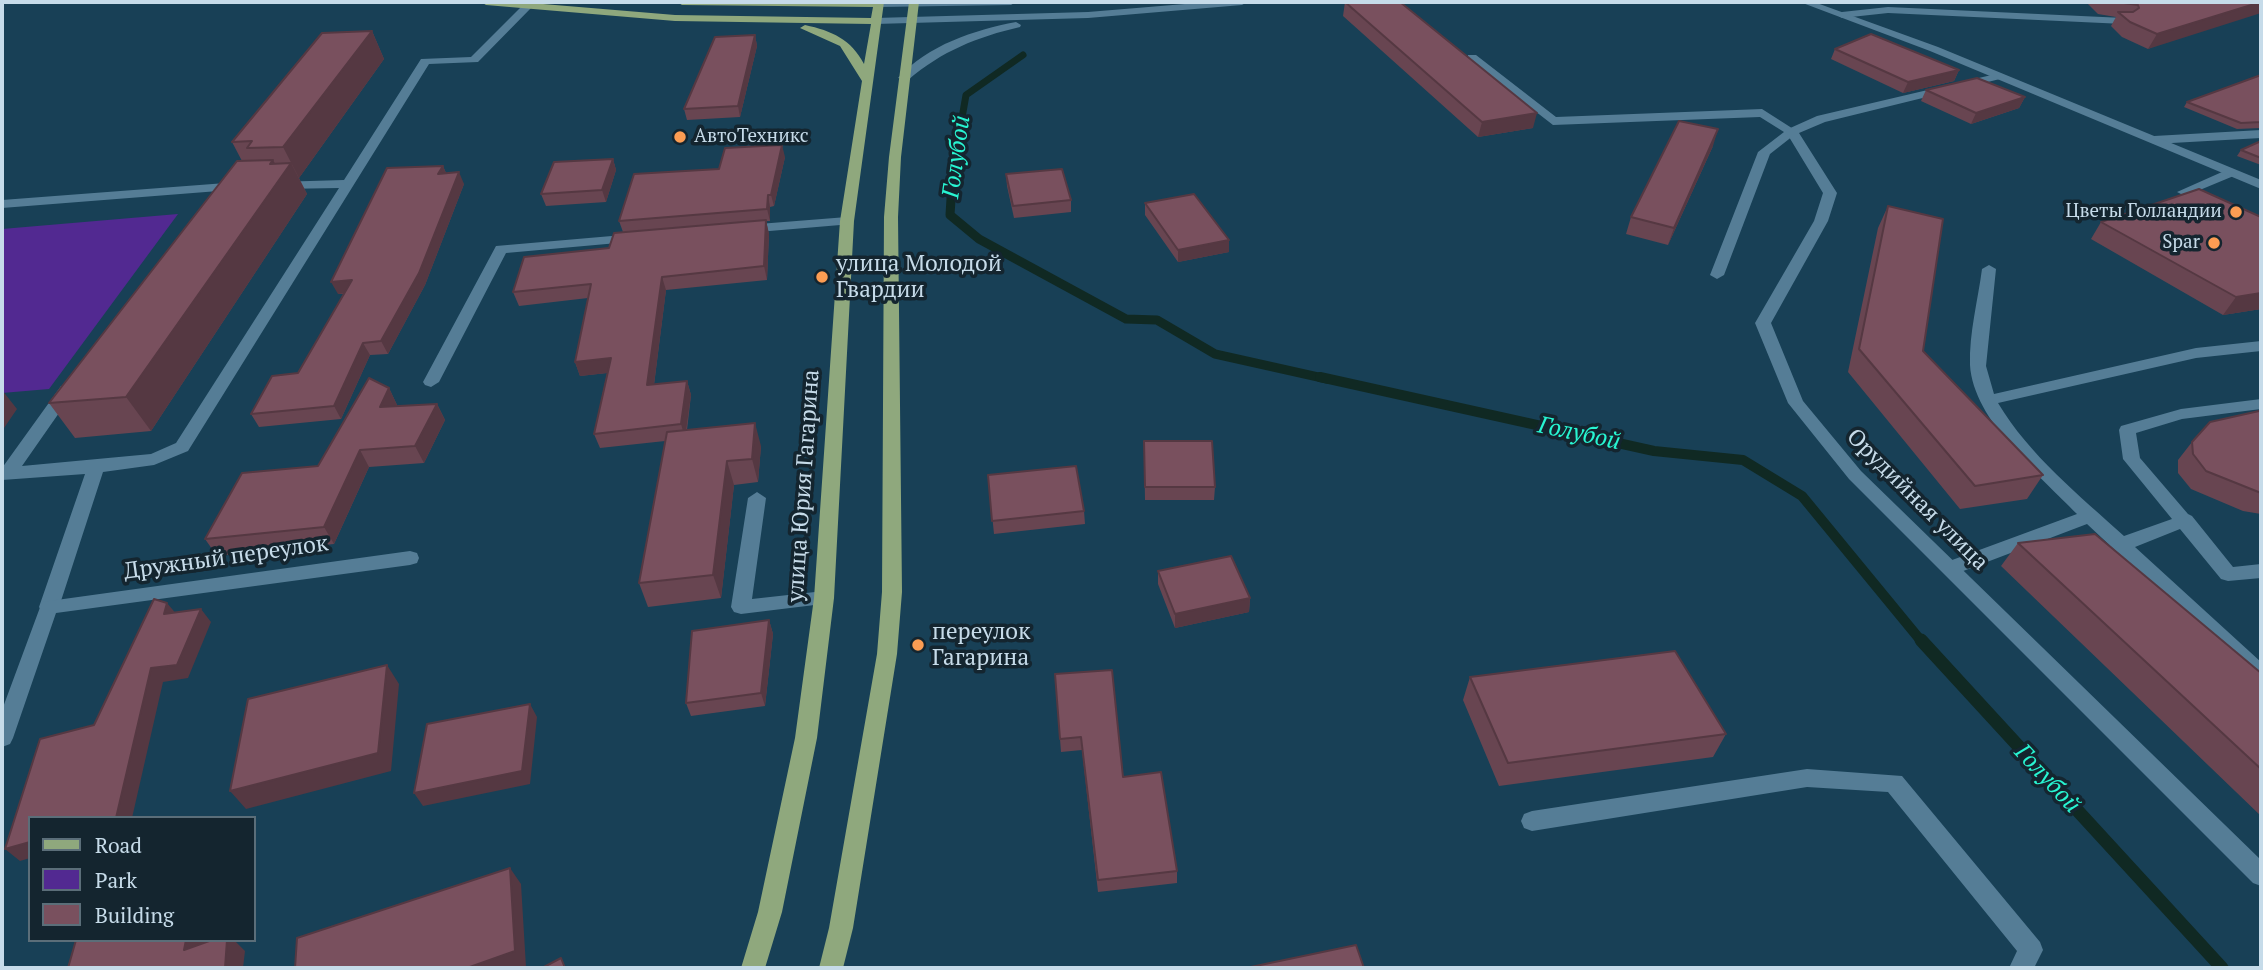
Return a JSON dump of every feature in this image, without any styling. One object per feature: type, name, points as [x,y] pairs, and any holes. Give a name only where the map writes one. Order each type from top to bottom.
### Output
[{"type":"main road","points":[[486,2],[613,15],[753,21],[875,21]]},
{"type":"main road","points":[[682,2],[878,3]]},
{"type":"main road","name":"улица Юрия Гагарина","points":[[753,968],[770,912],[806,738],[824,598],[847,221],[878,3]]},
{"type":"main road","points":[[831,968],[841,928],[887,654],[892,592],[891,217],[914,3]]},
{"type":"main road","points":[[753,21],[815,30],[843,41],[855,53],[866,81]]},
{"type":"street","points":[[878,3],[1011,2]]},
{"type":"street","points":[[904,78],[930,54],[964,38],[1012,25],[1088,15],[1242,2]]},
{"type":"street","points":[[1805,2],[2000,76],[2261,185]]},
{"type":"street","points":[[5,474],[96,467],[154,459],[182,447],[425,61],[474,60],[527,7]]},
{"type":"street","points":[[1842,15],[1888,10],[2124,21]]},
{"type":"street","points":[[875,21],[1088,15]]},
{"type":"street","points":[[1472,57],[1553,121],[1762,113],[1792,132]]},
{"type":"street","points":[[1717,275],[1764,152],[1792,132],[1821,119],[2000,76]]},
{"type":"street","name":"Орудийная улица","points":[[1792,132],[1830,193],[1821,220],[1763,323],[1796,403],[1855,475],[2261,875]]},
{"type":"street","points":[[2154,140],[2261,134]]},
{"type":"street","points":[[2217,206],[2184,192],[2231,172]]},
{"type":"street","points":[[2,204],[223,181],[264,185],[349,184]]},
{"type":"street","points":[[203,207],[223,181]]},
{"type":"street","points":[[730,230],[847,221]]},
{"type":"street","points":[[430,382],[501,249],[649,237]]},
{"type":"street","points":[[1989,268],[1978,368],[1989,400],[2008,431],[2120,545],[2261,674]]},
{"type":"street","points":[[1989,400],[2196,353],[2261,346]]},
{"type":"street","points":[[5,474],[77,375]]},
{"type":"street","points":[[2261,404],[2180,414],[2127,430],[2132,459],[2186,520],[2228,574],[2261,571]]},
{"type":"street","points":[[2,738],[96,467]]},
{"type":"street","points":[[757,498],[741,607],[824,598]]},
{"type":"street","points":[[1951,568],[2090,516]]},
{"type":"street","points":[[2120,545],[2186,520]]},
{"type":"street","name":"Дружный переулок","points":[[49,607],[410,558]]},
{"type":"street","points":[[1532,821],[1807,778],[1894,783],[2031,950],[2021,968]]},
{"type":"green space","points":[[178,214],[49,389],[2,393],[2,229]]},
{"type":"building","points":[[1345,2],[1400,2],[1537,113],[1482,122]]},
{"type":"building","points":[[2117,2],[2261,2],[2157,34],[2130,22],[2118,12],[2133,12],[2139,8],[2138,5]]},
{"type":"building","points":[[372,31],[283,147],[247,148],[252,141],[232,142],[322,33]]},
{"type":"building","points":[[1871,34],[1959,70],[1908,82],[1835,49]]},
{"type":"building","points":[[755,35],[738,106],[684,109],[715,37]]},
{"type":"building","points":[[2261,75],[2261,122],[2241,123],[2187,102]]},
{"type":"building","points":[[1977,78],[2025,97],[1976,113],[1926,90]]},
{"type":"building","points":[[1679,121],[1718,129],[1674,228],[1631,217]]},
{"type":"building","points":[[2261,141],[2261,158],[2241,150]]},
{"type":"building","points":[[782,145],[771,195],[768,195],[767,209],[619,221],[634,174],[719,169],[725,148]]},
{"type":"building","points":[[613,159],[602,190],[541,194],[554,162]]},
{"type":"building","points":[[273,160],[270,164],[291,163],[126,397],[49,403],[237,161]]},
{"type":"building","points":[[443,166],[438,174],[459,172],[419,273],[381,341],[363,343],[334,406],[251,414],[272,376],[298,373],[352,280],[331,282],[387,168]]},
{"type":"building","points":[[1062,169],[1071,200],[1013,206],[1006,174]]},
{"type":"building","points":[[2199,189],[2261,217],[2261,293],[2236,297],[2101,222]]},
{"type":"building","points":[[1194,194],[1229,240],[1178,250],[1145,203]]},
{"type":"building","points":[[1888,206],[1943,219],[1923,351],[2043,475],[1975,486],[1859,349]]},
{"type":"building","points":[[766,220],[764,266],[662,277],[647,385],[687,381],[681,424],[594,434],[611,358],[575,362],[591,284],[513,292],[524,257],[609,248],[614,233]]},
{"type":"building","points":[[369,378],[389,388],[380,407],[437,404],[415,446],[360,450],[324,527],[205,539],[242,473],[318,466]]},
{"type":"building","points":[[2261,411],[2261,493],[2206,471],[2193,454],[2192,442],[2210,422]]},
{"type":"building","points":[[755,423],[752,459],[727,461],[713,575],[639,583],[667,432]]},
{"type":"building","points":[[1144,441],[1212,441],[1215,487],[1145,487]]},
{"type":"building","points":[[1076,466],[1084,511],[992,521],[988,475]]},
{"type":"building","points":[[2095,534],[2261,673],[2261,769],[2018,543]]},
{"type":"building","points":[[1231,556],[1250,598],[1175,614],[1158,571]]},
{"type":"building","points":[[154,599],[167,603],[164,614],[201,609],[177,665],[151,668],[116,816],[28,816],[28,843],[5,849],[40,739],[94,725]]},
{"type":"building","points":[[769,620],[761,693],[686,703],[692,631]]},
{"type":"building","points":[[1675,651],[1726,734],[1508,763],[1470,677]]},
{"type":"building","points":[[387,665],[378,753],[230,791],[248,699]]},
{"type":"building","points":[[1112,670],[1123,777],[1161,772],[1177,871],[1098,880],[1081,737],[1060,739],[1055,674]]},
{"type":"building","points":[[530,704],[522,771],[414,793],[427,724]]},
{"type":"building","points":[[510,868],[515,951],[467,968],[295,968],[297,938]]},
{"type":"building","points":[[75,942],[186,942],[184,950],[206,942],[227,942],[225,968],[68,968]]},
{"type":"building","points":[[1356,945],[1364,968],[1246,968]]},
{"type":"building","points":[[561,958],[565,968],[542,968]]},
{"type":"waterway","name":"Голубой","points":[[953,169],[966,95],[1023,55]]},
{"type":"waterway","name":"Голубой","points":[[953,167],[950,215],[979,239],[1126,319],[1157,320],[1215,354],[1327,379]]},
{"type":"waterway","name":"Голубой","points":[[1320,377],[1654,451],[1743,460],[1802,496],[1922,642]]},
{"type":"waterway","name":"Голубой","points":[[1921,640],[2222,968]]},
{"type":"place","name":"АвтоТехникс","points":[[680,137]]},
{"type":"place","name":"Цветы Голландии","points":[[2236,212]]},
{"type":"place","name":"Spar","points":[[2214,243]]},
{"type":"place","name":"улица Молодой Гвардии","points":[[822,277]]},
{"type":"place","name":"переулок Гагарина","points":[[918,645]]}]
